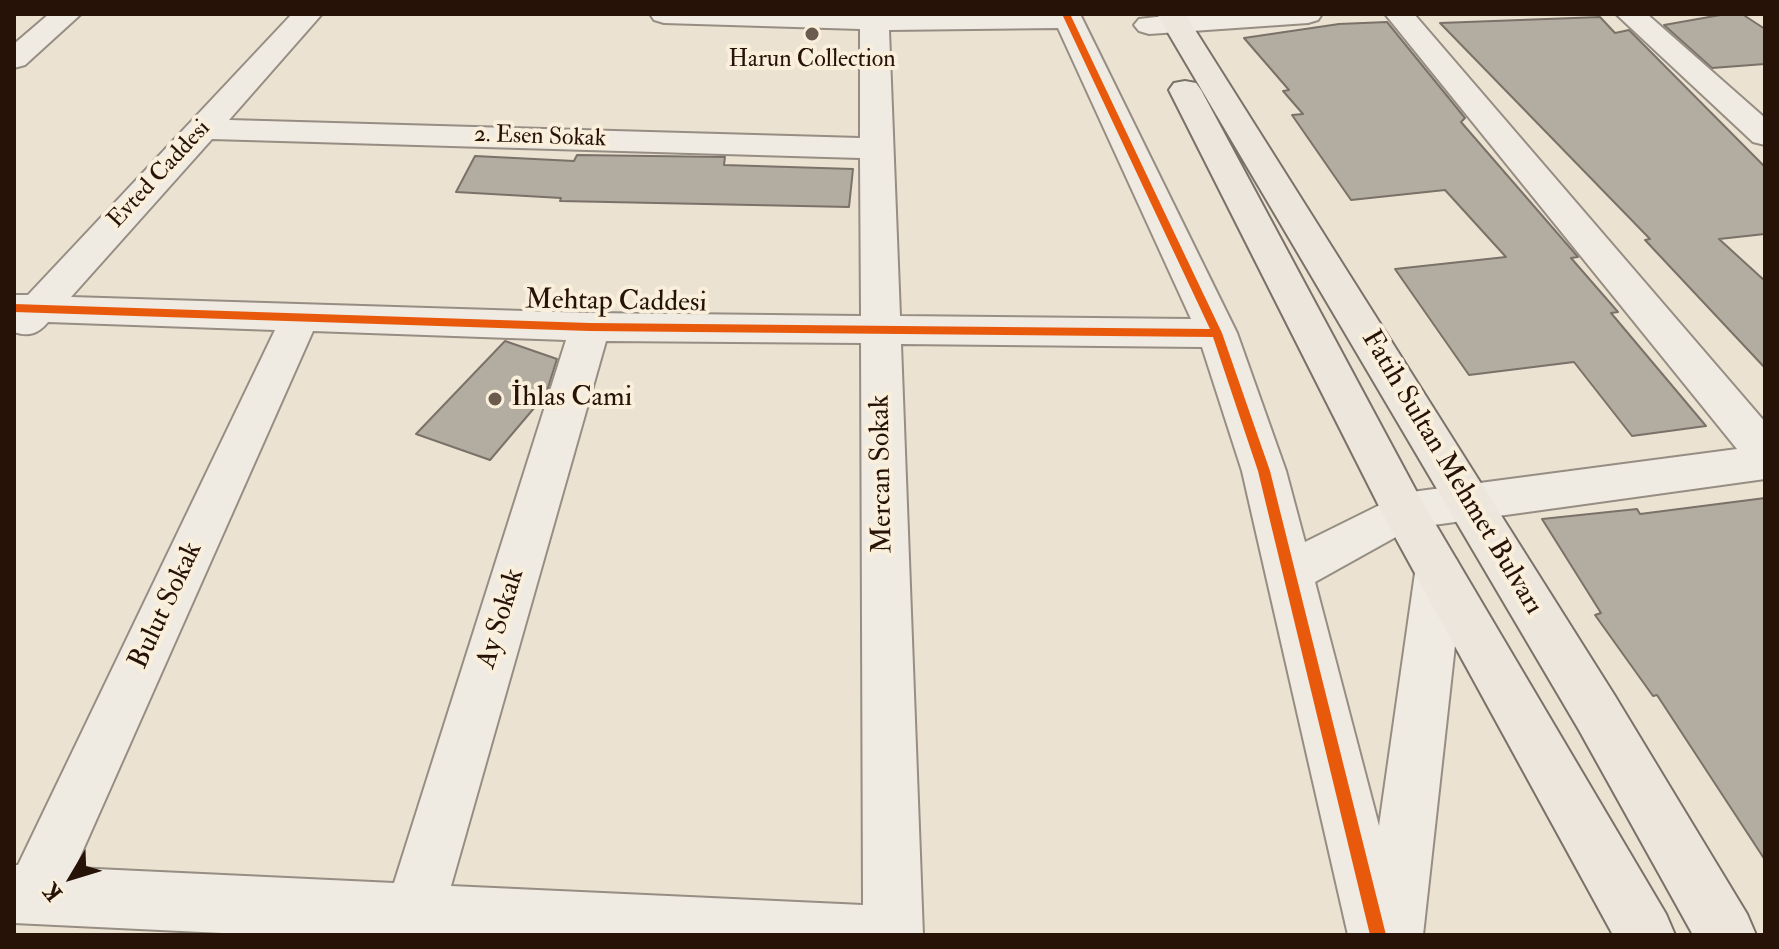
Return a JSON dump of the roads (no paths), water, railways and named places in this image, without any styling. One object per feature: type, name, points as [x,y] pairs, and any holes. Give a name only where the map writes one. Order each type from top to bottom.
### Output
[{"type":"main road","name":"Fatih Sultan Mehmet Bulvarı","points":[[1160,19],[1467,501],[1597,713],[1726,935]]},
{"type":"main road","name":"Fatih Sultan Mehmet Bulvarı","points":[[1160,19],[1258,227],[1404,511],[1645,935]]},
{"type":"street","points":[[14,59],[67,14]]},
{"type":"street","name":"Evted Caddesi","points":[[22,318],[308,14]]},
{"type":"street","points":[[664,14],[874,18],[1067,16],[1217,333],[1264,471],[1378,935]]},
{"type":"street","points":[[1160,19],[1308,14]]},
{"type":"street","points":[[1399,14],[1765,452]]},
{"type":"street","points":[[1630,14],[1765,135]]},
{"type":"street","name":"Mercan Sokak","points":[[866,935],[881,331],[874,18]]},
{"type":"street","name":"2. Esen Sokak","points":[[202,129],[877,148]]},
{"type":"street","name":"Mehtap Caddesi","points":[[22,318],[300,318],[590,327],[1217,333]]},
{"type":"street","name":"Bulut Sokak","points":[[24,894],[300,318]]},
{"type":"street","name":"Ay Sokak","points":[[410,923],[590,327]]},
{"type":"street","points":[[1289,573],[1404,511],[1765,462]]},
{"type":"street","points":[[1393,935],[1439,573]]},
{"type":"street","points":[[24,894],[410,923],[866,935]]},
{"type":"place","name":"Harun Collection","points":[[812,34]]},
{"type":"place","name":"İhlas Cami","points":[[495,399]]}]
